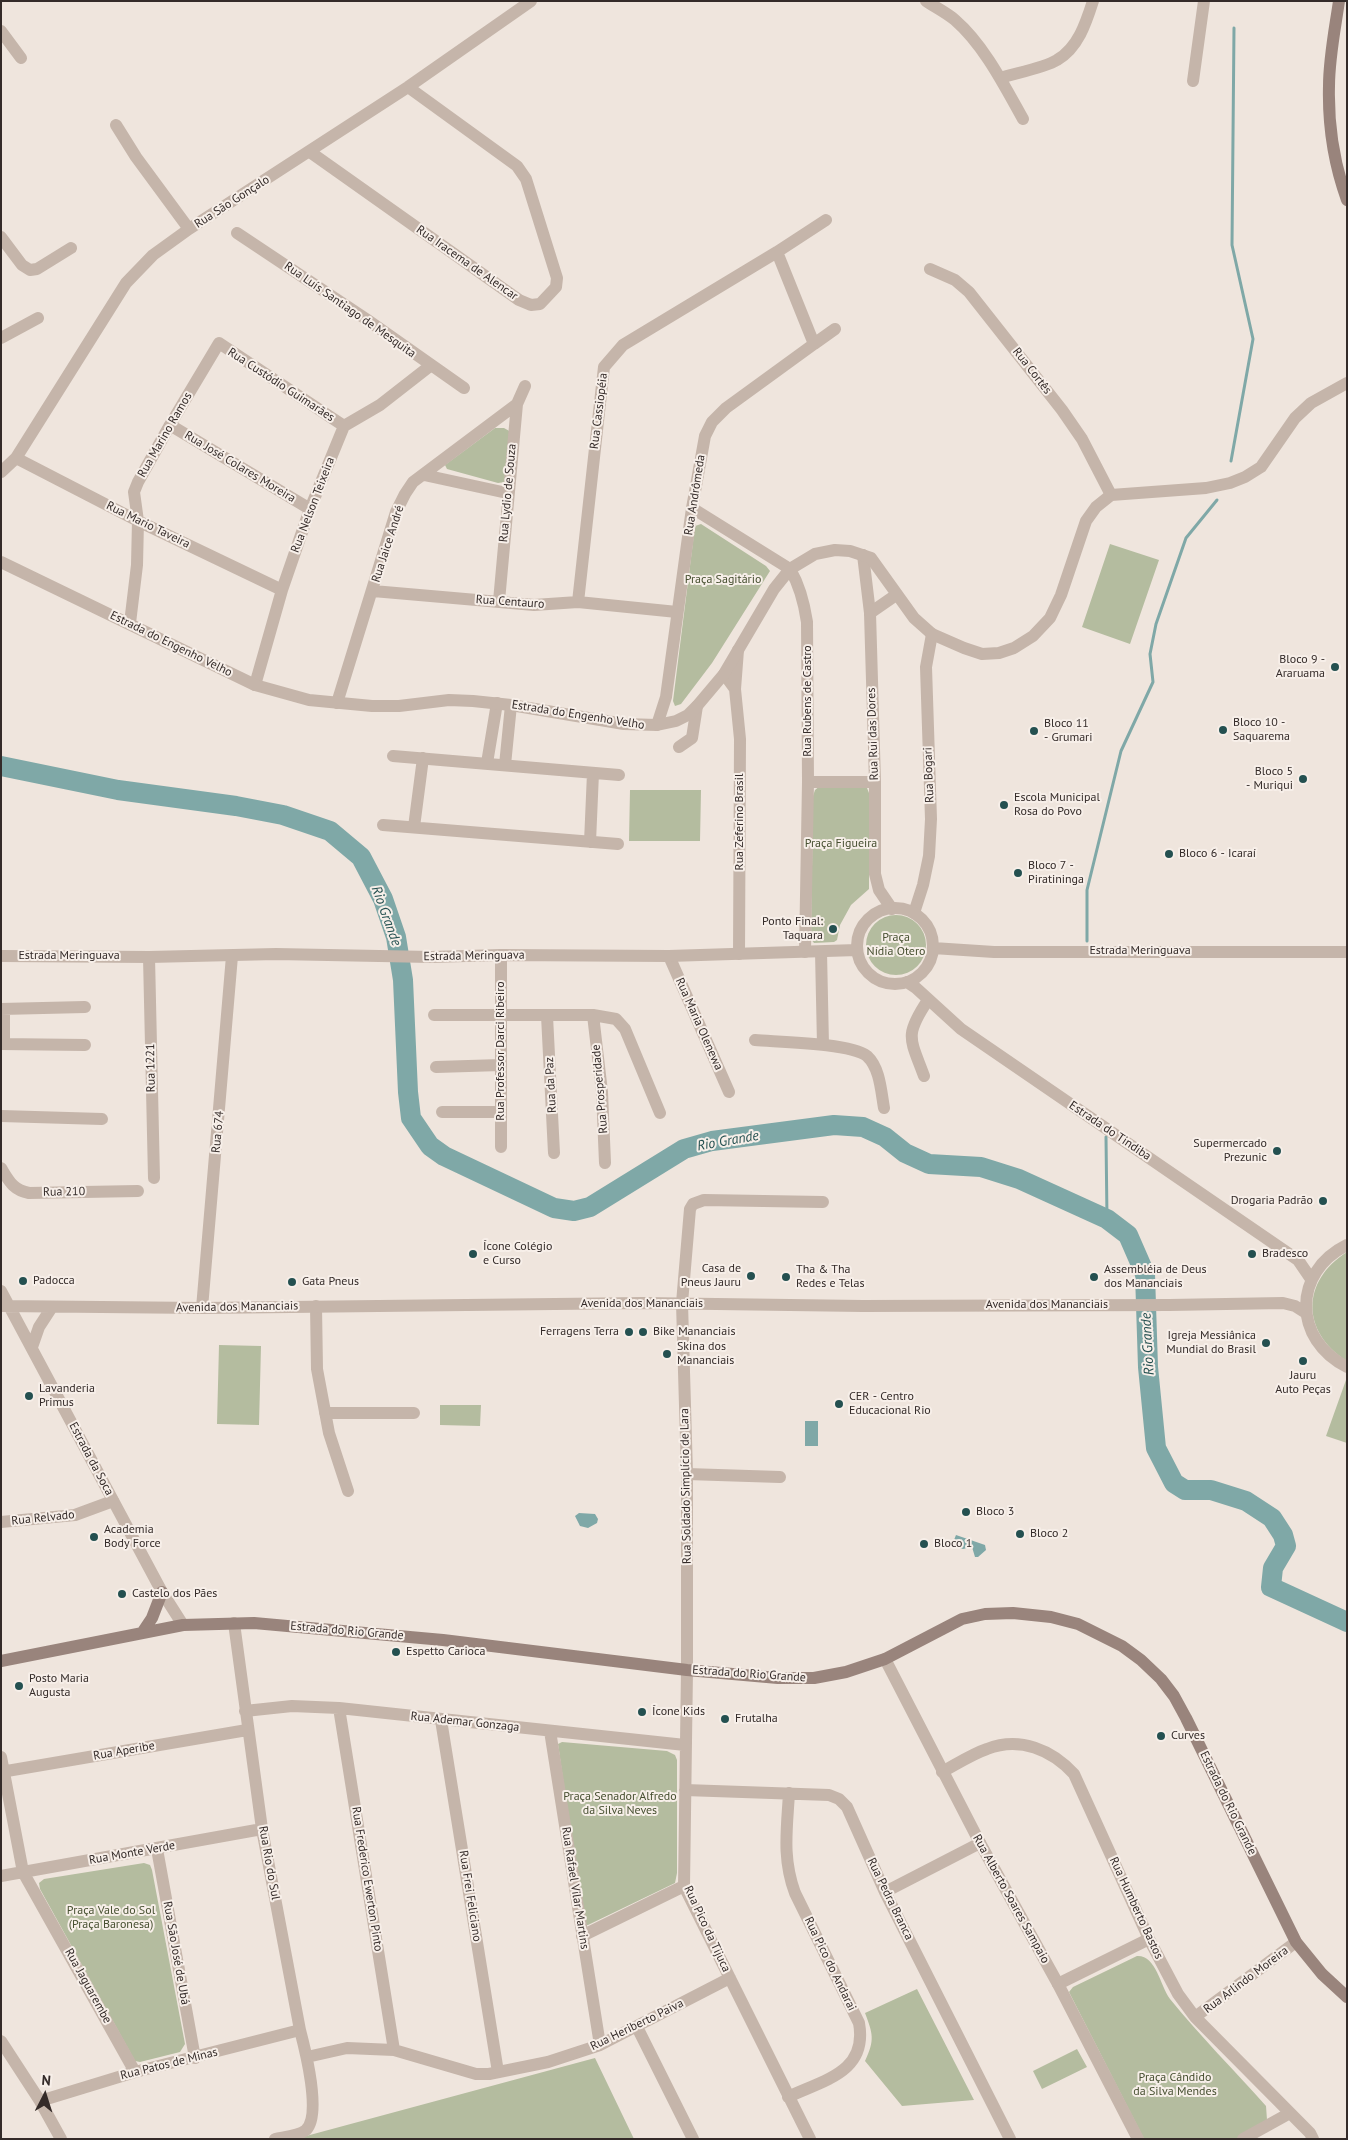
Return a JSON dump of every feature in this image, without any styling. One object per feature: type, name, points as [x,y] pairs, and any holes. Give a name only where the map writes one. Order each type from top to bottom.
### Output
[{"type":"main road","points":[[1339,1],[1328,84],[1331,134],[1339,178],[1347,200]]},
{"type":"main road","points":[[142,1634],[152,1618],[162,1592]]},
{"type":"main road","name":"Estrada do Rio Grande","points":[[1,1662],[183,1625],[234,1623],[443,1640],[687,1670],[778,1678],[814,1678],[846,1672],[885,1659],[962,1619],[985,1614],[1013,1613],[1052,1617],[1078,1624],[1102,1634],[1141,1660],[1161,1679],[1174,1696],[1186,1718],[1296,1942],[1322,1974],[1347,1997]]},
{"type":"street","name":"Rua São Gonçalo","points":[[1,472],[16,458],[126,283],[154,255],[189,229],[408,87],[531,1]]},
{"type":"street","points":[[926,1],[955,20],[975,43],[1000,78],[1023,119]]},
{"type":"street","points":[[1000,78],[1056,61],[1072,48],[1082,34],[1093,1]]},
{"type":"street","points":[[1193,81],[1204,1]]},
{"type":"street","points":[[1,31],[21,58]]},
{"type":"street","name":"Rua Iracema de Alencar","points":[[310,152],[518,300],[531,305],[540,304],[556,286],[557,278],[526,179],[517,166],[408,87]]},
{"type":"street","points":[[116,125],[136,157],[189,229]]},
{"type":"street","name":"Rua Cassiopéia","points":[[578,602],[604,367],[623,345],[777,252],[826,220]]},
{"type":"street","name":"Rua Luís Santiago de Mesquita","points":[[237,233],[366,319],[430,366],[464,388]]},
{"type":"street","points":[[1,237],[22,265],[30,270],[37,269],[71,248]]},
{"type":"street","points":[[777,252],[814,344]]},
{"type":"street","name":"Rua Cortês","points":[[930,268],[954,280],[969,292],[1062,410],[1082,439],[1111,495]]},
{"type":"street","points":[[1,338],[38,318]]},
{"type":"street","name":"Rua Andrômeda","points":[[657,725],[666,697],[692,508],[705,436],[712,422],[726,408],[835,329]]},
{"type":"street","name":"Rua Marino Ramos","points":[[130,623],[137,565],[138,521],[134,492],[170,425],[219,343]]},
{"type":"street","name":"Rua Custódio Guimarães","points":[[219,343],[344,426]]},
{"type":"street","points":[[344,426],[380,405],[430,366]]},
{"type":"street","points":[[863,555],[872,558],[896,595],[914,618],[932,634],[982,654],[1002,652],[1014,648],[1033,636],[1050,618],[1061,595],[1086,521],[1096,507],[1111,495],[1206,488],[1230,483],[1245,477],[1262,467],[1295,418],[1310,403],[1347,383]]},
{"type":"street","name":"Rua Lydio de Souza","points":[[499,601],[516,404],[524,386]]},
{"type":"street","name":"Rua Jaice André","points":[[337,703],[396,512],[409,488],[413,482],[516,404]]},
{"type":"street","name":"Rua José Colares Moreira","points":[[170,425],[310,509]]},
{"type":"street","name":"Rua Nelson Teixeira","points":[[255,685],[282,590],[310,509],[344,426]]},
{"type":"street","name":"Rua Mario Taveira","points":[[16,458],[138,521],[282,590]]},
{"type":"street","points":[[424,475],[507,493]]},
{"type":"street","points":[[692,508],[790,569]]},
{"type":"street","name":"Estrada do Engenho Velho","points":[[1,562],[255,685],[309,700],[372,706],[399,706],[449,700],[497,703],[624,724],[657,725],[676,721],[688,715],[697,706],[724,674],[774,589],[790,569],[816,554],[835,550],[850,551],[863,555]]},
{"type":"street","name":"Rua Rui das Dores","points":[[863,555],[870,613],[876,882],[892,909]]},
{"type":"street","name":"Rua Rubens de Castro","points":[[790,569],[798,582],[804,601],[807,622],[808,782],[805,952]]},
{"type":"street","name":"Rua Centauro","points":[[373,590],[534,605],[578,602],[677,612]]},
{"type":"street","points":[[870,613],[896,595]]},
{"type":"street","name":"Rua Bogari","points":[[914,914],[929,856],[931,819],[926,667],[932,634]]},
{"type":"street","name":"Rua Zeferino Brasil","points":[[738,650],[735,689],[740,739],[739,954]]},
{"type":"street","points":[[724,674],[735,689]]},
{"type":"street","name":"Rua Andrômeda","points":[[666,697],[676,721]]},
{"type":"street","points":[[487,763],[497,703]]},
{"type":"street","points":[[505,765],[511,705]]},
{"type":"street","points":[[679,747],[692,738],[697,706]]},
{"type":"street","points":[[393,756],[619,775]]},
{"type":"street","points":[[414,826],[422,758]]},
{"type":"street","points":[[590,842],[593,773]]},
{"type":"street","points":[[808,782],[875,782]]},
{"type":"street","points":[[383,825],[414,826],[502,836],[618,844]]},
{"type":"street","points":[[892,909],[903,909],[914,914],[924,922],[931,935],[933,948],[927,967],[921,974],[907,982],[893,984],[880,982],[869,974],[860,963],[857,950],[858,935],[865,922],[877,913],[892,909]]},
{"type":"street","name":"Estrada Meringuava","points":[[933,948],[994,952],[1347,952]]},
{"type":"street","name":"Estrada Meringuava","points":[[1,956],[149,957],[276,954],[386,957],[501,955],[669,956],[857,950]]},
{"type":"street","points":[[821,952],[823,1045]]},
{"type":"street","name":"Rua Professor Darci Ribeiro","points":[[501,955],[501,1147]]},
{"type":"street","name":"Rua 674","points":[[202,1308],[232,956]]},
{"type":"street","name":"Rua Maria Olenewa","points":[[669,956],[729,1092]]},
{"type":"street","name":"Rua 1221","points":[[149,957],[154,1178]]},
{"type":"street","points":[[921,974],[927,998],[911,1030],[912,1044],[924,1076]]},
{"type":"street","name":"Estrada do Tindiba","points":[[907,982],[961,1029],[1298,1260],[1310,1284]]},
{"type":"street","points":[[85,1007],[3,1009],[3,1044],[85,1045]]},
{"type":"street","points":[[434,1015],[593,1015],[616,1019],[625,1029],[660,1113]]},
{"type":"street","name":"Rua Prosperidade","points":[[593,1015],[602,1092],[606,1163]]},
{"type":"street","name":"Rua da Paz","points":[[547,1016],[554,1153]]},
{"type":"street","points":[[755,1040],[823,1045],[854,1050],[866,1056],[874,1066],[879,1080],[884,1108]]},
{"type":"street","points":[[436,1067],[501,1065]]},
{"type":"street","points":[[442,1112],[501,1112]]},
{"type":"street","points":[[1,1116],[102,1119]]},
{"type":"street","name":"Rua 210","points":[[1,1168],[16,1189],[28,1192],[138,1191]]},
{"type":"street","name":"Rua Soldado Simplício de Lara","points":[[687,1670],[687,1474],[682,1303],[690,1209],[693,1204],[704,1200],[823,1202]]},
{"type":"street","points":[[1347,1245],[1323,1261],[1310,1284],[1306,1313],[1311,1331],[1320,1348],[1334,1361],[1347,1367]]},
{"type":"street","points":[[1298,1260],[1323,1261]]},
{"type":"street","name":"Avenida dos Mananciais","points":[[1283,1303],[1297,1297],[1310,1284]]},
{"type":"street","name":"Estrada da Soca","points":[[1,1290],[6,1306],[32,1347],[162,1592],[183,1625]]},
{"type":"street","name":"Avenida dos Mananciais","points":[[6,1306],[202,1308],[682,1303],[864,1306],[1283,1303],[1295,1306],[1306,1313]]},
{"type":"street","points":[[316,1306],[317,1369],[329,1433],[348,1491]]},
{"type":"street","points":[[32,1347],[39,1327],[52,1307]]},
{"type":"street","points":[[325,1413],[414,1413]]},
{"type":"street","points":[[687,1474],[780,1477]]},
{"type":"street","name":"Rua Relvado","points":[[1,1522],[75,1515],[113,1501]]},
{"type":"street","name":"Rua Rio do Sul","points":[[234,1623],[247,1730],[262,1829],[300,2030],[307,2057],[312,2103],[311,2121],[306,2129],[302,2132],[275,2139]]},
{"type":"street","name":"Rua Alberto Soares Sampaio","points":[[885,1659],[942,1772],[1058,1984],[1137,2138]]},
{"type":"street","name":"Rua Pico da Tijuca","points":[[687,1670],[684,1886],[810,2139]]},
{"type":"street","name":"Rua Ademar Gonzaga","points":[[246,1711],[292,1706],[340,1708],[685,1745]]},
{"type":"street","name":"Rua Frederico Ewerton Pinto","points":[[340,1708],[394,2050]]},
{"type":"street","name":"Rua Frei Feliciano","points":[[441,1720],[498,2072]]},
{"type":"street","name":"Rua Aperibe","points":[[2,1772],[247,1730]]},
{"type":"street","name":"Rua Rafael Vilar Martins","points":[[550,1731],[600,2045]]},
{"type":"street","name":"Rua Humberto Bastos","points":[[942,1772],[987,1749],[1002,1745],[1018,1744],[1038,1748],[1063,1762],[1074,1774],[1149,1939],[1178,1994],[1195,2017],[1290,2113],[1313,2139]]},
{"type":"street","name":"Rua Jaguarembe","points":[[1,1757],[2,1772],[23,1872],[135,2072]]},
{"type":"street","name":"Rua Pedra Branca","points":[[685,1790],[789,1792],[829,1795],[839,1799],[847,1807],[885,1892],[1010,2139]]},
{"type":"street","name":"Rua Pico do Andarai","points":[[788,2097],[846,2069],[856,2057],[861,2036],[859,2023],[795,1893],[788,1874],[786,1856],[789,1792]]},
{"type":"street","name":"Rua Monte Verde","points":[[1,1876],[262,1829]]},
{"type":"street","points":[[885,1892],[980,1843]]},
{"type":"street","name":"Rua São José de Ubá","points":[[157,1849],[195,2058]]},
{"type":"street","points":[[582,1936],[684,1886]]},
{"type":"street","points":[[1058,1984],[1149,1939]]},
{"type":"street","name":"Rua Arlindo Moreira","points":[[1195,2017],[1296,1942]]},
{"type":"street","name":"Rua Heriberto Paiva","points":[[307,2057],[347,2048],[394,2050],[476,2074],[488,2074],[548,2062],[600,2045],[730,1978]]},
{"type":"street","points":[[637,2027],[693,2139]]},
{"type":"street","name":"Rua Patos de Minas","points":[[40,2101],[135,2072],[300,2030]]},
{"type":"street","points":[[1,2041],[40,2101],[61,2139]]},
{"type":"street","points":[[1243,2139],[1290,2113]]},
{"type":"green space","points":[[495,428],[504,428],[511,432],[505,482],[498,483],[447,469],[445,465]]},
{"type":"green space","name":"Praça Sagitário","points":[[701,524],[766,566],[770,571],[712,663],[681,704],[675,706],[673,701],[695,526]]},
{"type":"green space","points":[[1110,544],[1159,560],[1130,644],[1082,627]]},
{"type":"green space","name":"Praça Figueira","points":[[821,785],[862,786],[867,788],[869,793],[869,889],[851,905],[840,925],[837,940],[834,942],[814,943],[811,939],[813,796],[815,790]]},
{"type":"green space","points":[[630,790],[701,790],[700,841],[629,841]]},
{"type":"green space","name":"Praça Nídia Otero","points":[[896,915],[913,920],[921,928],[926,945],[921,962],[913,970],[896,975],[879,970],[871,962],[866,945],[871,928],[879,920]]},
{"type":"green space","points":[[1347,1252],[1347,1361],[1332,1349],[1321,1336],[1312,1306],[1321,1277],[1332,1264]]},
{"type":"green space","points":[[219,1345],[261,1346],[259,1425],[217,1424]]},
{"type":"green space","points":[[1347,1380],[1347,1443],[1326,1436]]},
{"type":"green space","points":[[440,1405],[481,1405],[480,1426],[440,1425]]},
{"type":"green space","name":"Praça Senador Alfredo da Silva Neves","points":[[562,1742],[667,1751],[675,1755],[677,1760],[677,1873],[675,1883],[588,1925],[584,1925],[558,1744]]},
{"type":"green space","name":"Praça Vale do Sol (Praça Baronesa)","points":[[144,1863],[150,1865],[152,1870],[185,2044],[180,2052],[140,2062],[135,2061],[40,1889],[39,1883],[44,1879]]},
{"type":"green space","name":"Praça Cândido da Silva Mendes","points":[[1137,1956],[1149,1960],[1170,1999],[1266,2106],[1267,2120],[1262,2125],[1236,2139],[1144,2139],[1069,1992],[1073,1987]]},
{"type":"green space","points":[[917,1989],[974,2100],[902,2106],[865,2061],[872,2037],[865,2013]]},
{"type":"green space","points":[[1077,2049],[1087,2067],[1042,2089],[1033,2071]]},
{"type":"green space","points":[[595,2058],[634,2139],[295,2139]]},
{"type":"water","points":[[805,1421],[818,1421],[818,1446],[805,1446]]},
{"type":"water","points":[[579,1513],[595,1514],[598,1519],[597,1523],[588,1528],[580,1526],[575,1516]]},
{"type":"water","points":[[956,1535],[985,1545],[986,1550],[978,1557],[975,1557],[972,1547],[960,1548],[954,1540]]},
{"type":"waterway","points":[[1231,461],[1253,339],[1232,245],[1234,28]]},
{"type":"waterway","points":[[1087,941],[1087,890],[1121,751],[1153,682],[1150,654],[1156,624],[1186,538],[1217,500]]},
{"type":"waterway","name":"Rio Grande","points":[[1,766],[118,790],[236,806],[283,815],[330,831],[361,857],[383,899],[396,937],[403,980],[411,1118],[430,1146],[444,1156],[554,1208],[574,1211],[590,1207],[684,1149],[712,1141],[834,1125],[863,1127],[885,1137],[905,1153],[929,1164],[981,1167],[1019,1179],[1107,1219],[1128,1235],[1145,1274],[1148,1367],[1156,1448],[1174,1483],[1185,1490],[1211,1490],[1246,1501],[1272,1518],[1283,1535],[1286,1546],[1273,1568],[1271,1587],[1347,1622]]},
{"type":"waterway","points":[[1106,1137],[1107,1219]]},
{"type":"place","name":"Bloco 9 - Araruama","points":[[1335,667]]},
{"type":"place","name":"Bloco 10 - Saquarema","points":[[1223,730]]},
{"type":"place","name":"Bloco 11 - Grumari","points":[[1034,731]]},
{"type":"place","name":"Bloco 5 - Muriqui","points":[[1303,779]]},
{"type":"place","name":"Escola Municipal Rosa do Povo","points":[[1004,805]]},
{"type":"place","name":"Bloco 6 - Icaraí","points":[[1169,854]]},
{"type":"place","name":"Bloco 7 - Piratininga","points":[[1018,873]]},
{"type":"place","name":"Ponto Final: Taquara","points":[[833,929]]},
{"type":"place","name":"Supermercado Prezunic","points":[[1277,1151]]},
{"type":"place","name":"Drogaria Padrão","points":[[1323,1201]]},
{"type":"place","name":"Ícone Colégio e Curso","points":[[473,1254]]},
{"type":"place","name":"Bradesco","points":[[1252,1254]]},
{"type":"place","name":"Casa de Pneus Jauru","points":[[751,1276]]},
{"type":"place","name":"Tha & Tha Redes e Telas","points":[[786,1277]]},
{"type":"place","name":"Assembléia de Deus dos Mananciais","points":[[1094,1277]]},
{"type":"place","name":"Padocca","points":[[23,1281]]},
{"type":"place","name":"Gata Pneus","points":[[292,1282]]},
{"type":"place","name":"Ferragens Terra","points":[[629,1332]]},
{"type":"place","name":"Bike Mananciais","points":[[643,1332]]},
{"type":"place","name":"Igreja Messiânica Mundial do Brasil","points":[[1266,1343]]},
{"type":"place","name":"Skina dos Mananciais","points":[[667,1354]]},
{"type":"place","name":"Jauru Auto Peças","points":[[1303,1361]]},
{"type":"place","name":"Lavanderia Primus","points":[[29,1396]]},
{"type":"place","name":"CER - Centro Educacional Rio","points":[[839,1404]]},
{"type":"place","name":"Bloco 3","points":[[966,1512]]},
{"type":"place","name":"Bloco 2","points":[[1020,1534]]},
{"type":"place","name":"Academia Body Force","points":[[94,1537]]},
{"type":"place","name":"Bloco 1","points":[[924,1544]]},
{"type":"place","name":"Castelo dos Pães","points":[[122,1594]]},
{"type":"place","name":"Espetto Carioca","points":[[396,1652]]},
{"type":"place","name":"Posto Maria Augusta","points":[[19,1686]]},
{"type":"place","name":"Ícone Kids","points":[[642,1712]]},
{"type":"place","name":"Frutalha","points":[[725,1719]]},
{"type":"place","name":"Curves","points":[[1161,1736]]}]
